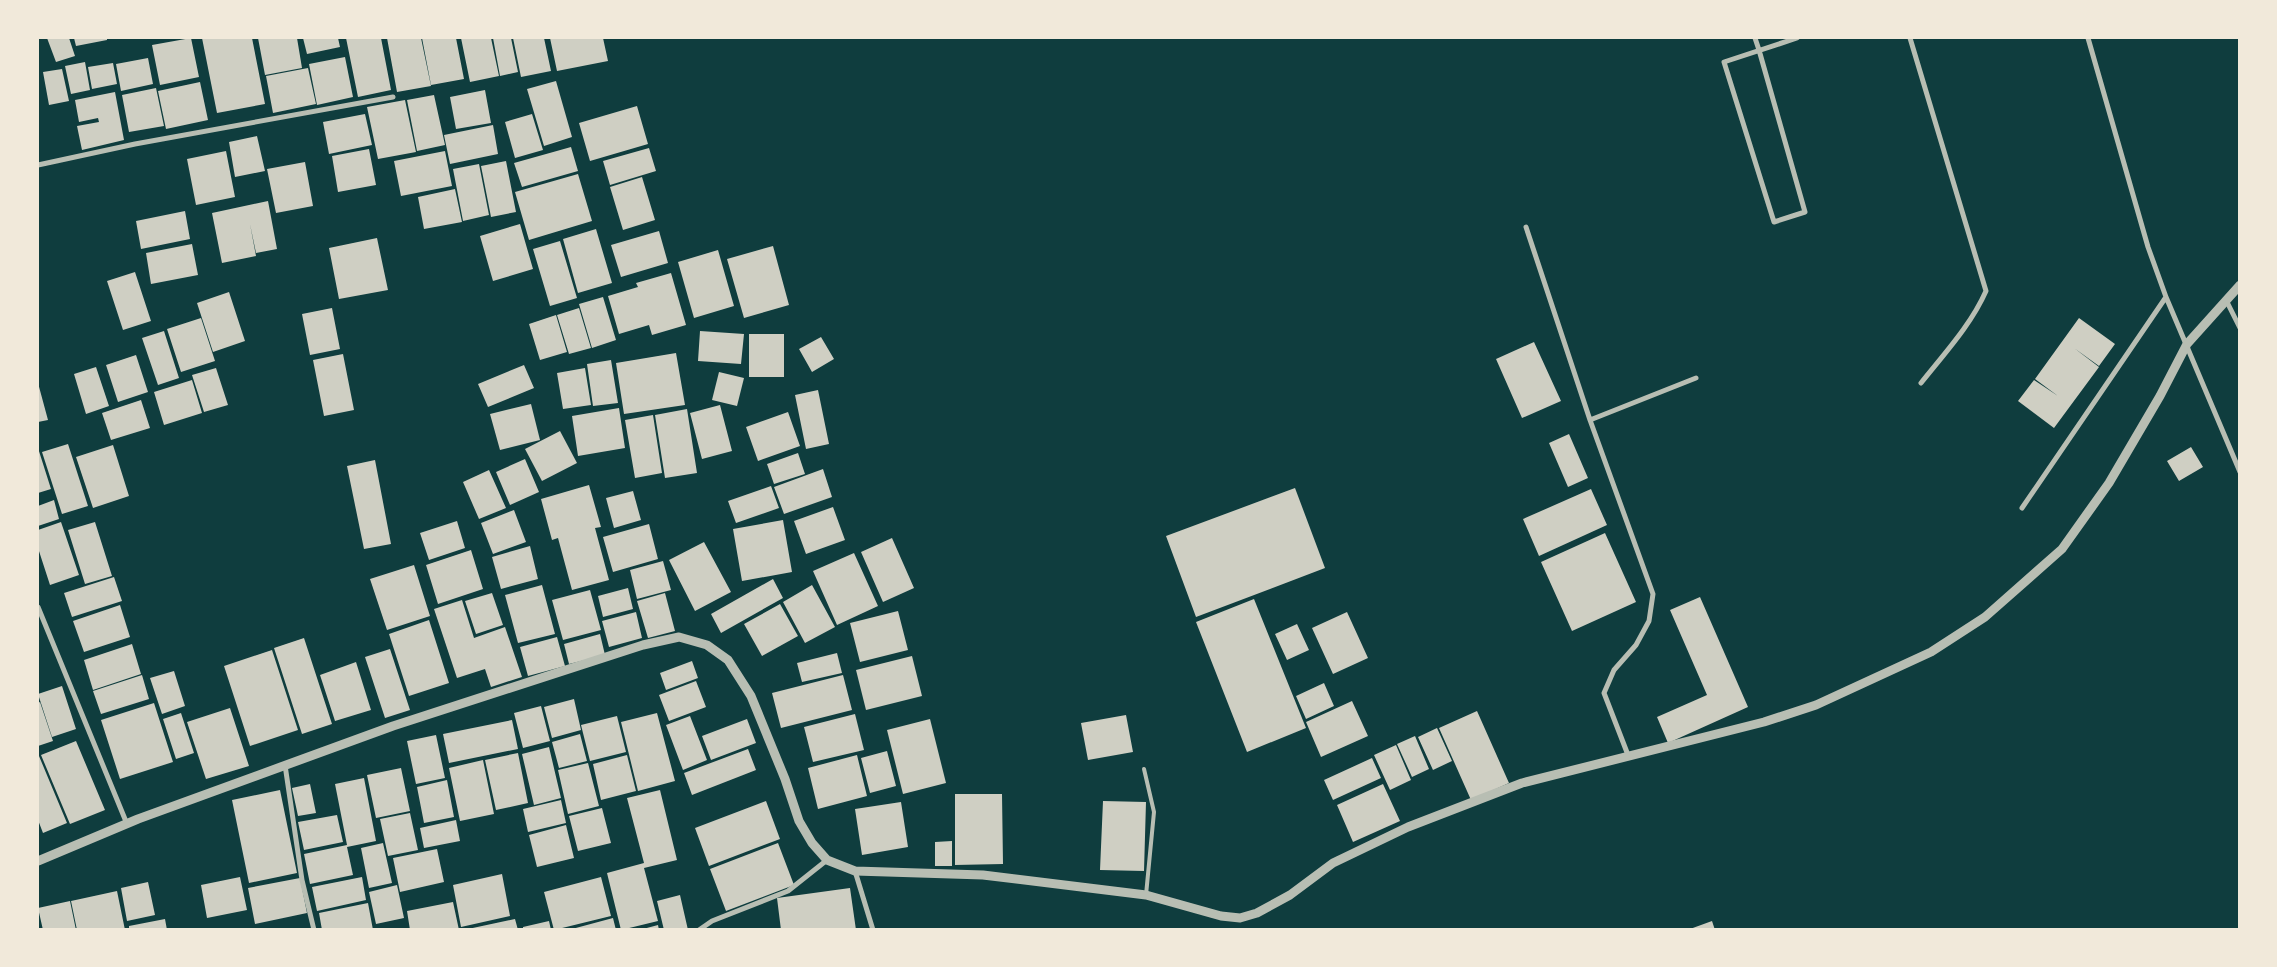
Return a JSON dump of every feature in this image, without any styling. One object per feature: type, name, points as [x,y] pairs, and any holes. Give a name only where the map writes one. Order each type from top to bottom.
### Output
[{"type":"street","points":[[1755,38],[1759,50],[1805,212],[1774,222],[1724,62],[1759,50],[1797,38]]},
{"type":"street","points":[[1910,38],[1986,291],[1979,308],[1920,383]]},
{"type":"street","points":[[2088,38],[2148,247],[2166,297],[2240,472]]},
{"type":"street","points":[[38,164],[135,144],[393,97]]},
{"type":"street","points":[[1526,227],[1590,420],[1653,594],[1649,621],[1636,645],[1614,670],[1604,693],[1628,755]]},
{"type":"street","points":[[38,861],[138,819],[393,726],[643,645],[679,637],[707,645],[728,660],[751,696],[785,779],[799,822],[812,843],[827,860],[854,871],[983,875],[1146,895],[1221,916],[1240,918],[1257,913],[1290,895],[1334,863],[1408,827],[1522,783],[1764,722],[1816,705],[1931,652],[1986,617],[2062,549],[2109,483],[2160,396],[2187,344],[2240,285]]},
{"type":"street","points":[[2022,508],[2166,297]]},
{"type":"street","points":[[2226,300],[2240,328]]},
{"type":"street","points":[[1590,420],[1696,378]]},
{"type":"street","points":[[38,607],[127,825]]},
{"type":"street","points":[[285,765],[302,880],[314,930]]},
{"type":"street","points":[[699,930],[712,921],[788,891],[827,860]]},
{"type":"street","points":[[854,871],[873,930]]},
{"type":"lane","points":[[1144,769],[1154,812],[1146,895]]},
{"type":"building","points":[[47,38],[69,38],[75,56],[56,62]]},
{"type":"building","points":[[74,38],[107,38],[107,40],[76,46]]},
{"type":"building","points":[[191,38],[199,77],[160,85],[152,45]]},
{"type":"building","points":[[202,38],[252,38],[265,104],[217,113]]},
{"type":"building","points":[[258,38],[297,38],[302,68],[265,75]]},
{"type":"building","points":[[303,38],[338,38],[340,47],[307,54]]},
{"type":"building","points":[[346,38],[381,38],[391,90],[358,97]]},
{"type":"building","points":[[387,38],[421,38],[431,86],[397,92]]},
{"type":"building","points":[[422,38],[456,38],[464,79],[431,85]]},
{"type":"building","points":[[461,38],[491,38],[499,76],[470,82]]},
{"type":"building","points":[[493,38],[511,38],[518,72],[500,76]]},
{"type":"building","points":[[513,38],[544,38],[551,71],[521,77]]},
{"type":"building","points":[[550,38],[603,38],[608,61],[557,71]]},
{"type":"building","points":[[345,57],[353,97],[317,105],[309,64]]},
{"type":"building","points":[[148,58],[153,84],[121,91],[116,64]]},
{"type":"building","points":[[85,62],[90,90],[71,94],[65,66]]},
{"type":"building","points":[[113,63],[117,84],[92,89],[88,67]]},
{"type":"building","points":[[308,68],[316,104],[273,113],[266,76]]},
{"type":"building","points":[[62,69],[69,101],[49,105],[43,72]]},
{"type":"building","points":[[556,81],[572,137],[544,146],[527,89]]},
{"type":"building","points":[[200,82],[208,120],[166,129],[158,91]]},
{"type":"building","points":[[156,88],[164,126],[129,132],[122,95]]},
{"type":"building","points":[[485,90],[491,123],[456,129],[450,97]]},
{"type":"building","points":[[115,92],[124,140],[82,150],[77,126],[99,122],[98,118],[79,122],[75,100]]},
{"type":"building","points":[[434,95],[445,145],[417,151],[407,100]]},
{"type":"building","points":[[405,100],[416,152],[378,159],[367,107]]},
{"type":"building","points":[[637,106],[648,144],[590,161],[579,123]]},
{"type":"building","points":[[365,114],[372,145],[329,154],[323,122]]},
{"type":"building","points":[[532,114],[543,150],[515,158],[505,122]]},
{"type":"building","points":[[493,125],[498,154],[450,164],[444,135]]},
{"type":"building","points":[[257,136],[265,171],[235,177],[229,142]]},
{"type":"building","points":[[571,147],[578,171],[522,187],[514,163]]},
{"type":"building","points":[[649,148],[656,171],[610,185],[603,161]]},
{"type":"building","points":[[369,149],[376,185],[338,192],[332,156]]},
{"type":"building","points":[[226,151],[235,197],[196,205],[187,159]]},
{"type":"building","points":[[445,151],[452,186],[401,196],[394,161]]},
{"type":"building","points":[[506,161],[516,212],[491,217],[481,166]]},
{"type":"building","points":[[305,162],[313,206],[276,213],[267,169]]},
{"type":"building","points":[[479,164],[489,215],[463,221],[453,169]]},
{"type":"building","points":[[578,174],[592,221],[529,240],[515,192]]},
{"type":"building","points":[[642,177],[655,220],[623,230],[610,187]]},
{"type":"building","points":[[455,189],[462,222],[424,229],[418,197]]},
{"type":"building","points":[[268,201],[277,249],[256,253],[250,224],[256,256],[222,263],[212,213]]},
{"type":"building","points":[[185,211],[190,239],[141,249],[136,221]]},
{"type":"building","points":[[520,224],[533,269],[493,281],[480,236]]},
{"type":"building","points":[[596,229],[612,283],[578,293],[563,239]]},
{"type":"building","points":[[659,231],[668,263],[621,277],[611,245]]},
{"type":"building","points":[[377,238],[388,290],[339,299],[329,248]]},
{"type":"building","points":[[560,241],[577,298],[550,306],[533,249]]},
{"type":"building","points":[[192,244],[198,275],[151,284],[146,253]]},
{"type":"building","points":[[773,246],[789,305],[744,318],[727,259]]},
{"type":"building","points":[[718,250],[734,306],[694,318],[678,262]]},
{"type":"building","points":[[135,272],[151,321],[123,330],[107,281]]},
{"type":"building","points":[[671,273],[686,325],[652,335],[649,325],[619,334],[608,296],[638,287],[636,283]]},
{"type":"building","points":[[229,292],[245,341],[213,352],[197,303]]},
{"type":"building","points":[[603,297],[616,340],[592,348],[579,304]]},
{"type":"building","points":[[332,308],[340,349],[310,355],[302,314]]},
{"type":"building","points":[[579,308],[591,348],[569,354],[557,315]]},
{"type":"building","points":[[556,315],[567,352],[540,360],[529,324]]},
{"type":"building","points":[[201,318],[215,361],[181,372],[167,329]]},
{"type":"building","points":[[2079,318],[2115,344],[2099,366],[2074,348],[2099,367],[2054,428],[2018,401],[2034,380],[2058,396],[2035,379]]},
{"type":"building","points":[[164,331],[179,378],[158,385],[142,338]]},
{"type":"building","points":[[700,331],[744,334],[741,364],[698,361]]},
{"type":"building","points":[[749,334],[784,334],[784,377],[749,377]]},
{"type":"building","points":[[821,337],[834,359],[812,372],[799,349]]},
{"type":"building","points":[[1534,342],[1561,401],[1522,418],[1496,359]]},
{"type":"building","points":[[676,353],[685,405],[624,414],[616,363]]},
{"type":"building","points":[[343,354],[354,410],[324,416],[313,360]]},
{"type":"building","points":[[136,355],[148,392],[118,402],[106,365]]},
{"type":"building","points":[[611,360],[618,403],[593,406],[587,364]]},
{"type":"building","points":[[524,365],[534,388],[488,407],[478,384]]},
{"type":"building","points":[[96,367],[109,406],[86,414],[74,374]]},
{"type":"building","points":[[216,368],[228,405],[204,412],[192,375]]},
{"type":"building","points":[[585,368],[591,405],[563,409],[557,373]]},
{"type":"building","points":[[719,372],[744,378],[737,406],[712,400]]},
{"type":"building","points":[[192,380],[202,413],[164,425],[154,392]]},
{"type":"building","points":[[38,383],[48,420],[38,422]]},
{"type":"building","points":[[818,390],[829,444],[806,449],[795,395]]},
{"type":"building","points":[[141,400],[150,428],[111,440],[102,413]]},
{"type":"building","points":[[531,404],[540,440],[500,450],[490,414]]},
{"type":"building","points":[[720,405],[732,451],[702,459],[690,413]]},
{"type":"building","points":[[619,408],[625,448],[578,456],[572,416]]},
{"type":"building","points":[[687,409],[697,473],[665,478],[655,415]]},
{"type":"building","points":[[788,412],[800,446],[758,461],[746,427]]},
{"type":"building","points":[[653,415],[662,473],[635,478],[625,420]]},
{"type":"building","points":[[560,431],[577,463],[542,481],[525,449]]},
{"type":"building","points":[[1569,434],[1588,478],[1568,487],[1549,443]]},
{"type":"building","points":[[68,444],[88,506],[62,514],[42,452]]},
{"type":"building","points":[[113,445],[129,496],[93,508],[76,457]]},
{"type":"building","points":[[2191,447],[2203,467],[2179,481],[2167,461]]},
{"type":"building","points":[[38,448],[51,489],[38,493]]},
{"type":"building","points":[[798,453],[805,474],[774,484],[767,464]]},
{"type":"building","points":[[525,459],[539,492],[510,505],[496,472]]},
{"type":"building","points":[[375,460],[391,544],[364,549],[347,466]]},
{"type":"building","points":[[823,469],[832,497],[784,514],[774,487]]},
{"type":"building","points":[[489,470],[506,508],[479,519],[463,482]]},
{"type":"building","points":[[589,485],[601,527],[595,528],[609,580],[572,590],[558,538],[552,540],[541,499]]},
{"type":"building","points":[[771,486],[779,508],[736,523],[728,501]]},
{"type":"building","points":[[1295,488],[1325,568],[1196,617],[1166,536]]},
{"type":"building","points":[[1591,489],[1607,525],[1539,556],[1523,519]]},
{"type":"building","points":[[633,491],[641,520],[614,528],[606,498]]},
{"type":"building","points":[[54,500],[59,519],[38,526],[38,506]]},
{"type":"building","points":[[833,507],[845,540],[806,554],[794,521]]},
{"type":"building","points":[[514,510],[526,542],[493,554],[481,523]]},
{"type":"building","points":[[783,520],[792,572],[742,581],[733,529]]},
{"type":"building","points":[[457,521],[465,548],[429,560],[420,533]]},
{"type":"building","points":[[61,522],[79,575],[50,585],[38,548],[38,530]]},
{"type":"building","points":[[95,522],[112,576],[85,584],[68,530]]},
{"type":"building","points":[[649,524],[658,559],[613,572],[603,537]]},
{"type":"building","points":[[1605,533],[1636,602],[1572,631],[1541,562]]},
{"type":"building","points":[[892,538],[914,588],[883,602],[861,552]]},
{"type":"building","points":[[704,542],[731,592],[695,611],[669,560]]},
{"type":"building","points":[[530,546],[538,579],[501,589],[492,557]]},
{"type":"building","points":[[471,550],[483,589],[438,604],[426,565]]},
{"type":"building","points":[[854,553],[878,606],[837,625],[813,571]]},
{"type":"building","points":[[663,561],[671,590],[637,599],[630,570]]},
{"type":"building","points":[[414,565],[430,616],[387,630],[370,579]]},
{"type":"building","points":[[114,577],[122,601],[72,617],[64,593]]},
{"type":"building","points":[[773,579],[783,598],[721,633],[711,614]]},
{"type":"building","points":[[542,585],[555,634],[518,643],[505,595]]},
{"type":"building","points":[[812,585],[835,627],[805,643],[783,602]]},
{"type":"building","points":[[628,588],[633,609],[603,617],[598,596]]},
{"type":"building","points":[[590,590],[601,630],[563,640],[552,600]]},
{"type":"building","points":[[492,593],[503,625],[476,634],[465,601]]},
{"type":"building","points":[[665,593],[675,631],[648,638],[637,601]]},
{"type":"building","points":[[1700,597],[1748,707],[1668,743],[1657,717],[1707,695],[1670,610]]},
{"type":"building","points":[[1254,599],[1306,728],[1247,752],[1196,622]]},
{"type":"building","points":[[462,600],[474,638],[505,627],[522,677],[491,687],[485,669],[457,678],[434,609]]},
{"type":"building","points":[[780,604],[798,636],[762,656],[744,624]]},
{"type":"building","points":[[120,605],[130,637],[84,652],[73,621]]},
{"type":"building","points":[[898,611],[908,650],[860,662],[850,623]]},
{"type":"building","points":[[636,612],[642,638],[609,647],[602,621]]},
{"type":"building","points":[[1347,612],[1368,658],[1333,674],[1312,628]]},
{"type":"building","points":[[429,620],[449,683],[409,696],[389,634]]},
{"type":"building","points":[[1297,624],[1309,650],[1287,660],[1275,634]]},
{"type":"building","points":[[600,634],[605,655],[569,664],[564,644]]},
{"type":"building","points":[[557,637],[565,666],[528,676],[520,647]]},
{"type":"building","points":[[304,638],[332,724],[302,734],[274,648]]},
{"type":"building","points":[[132,644],[141,674],[93,690],[84,660]]},
{"type":"building","points":[[390,649],[410,710],[385,718],[365,657]]},
{"type":"building","points":[[272,650],[298,730],[250,746],[224,666]]},
{"type":"building","points":[[837,653],[842,673],[802,682],[797,663]]},
{"type":"building","points":[[912,656],[922,696],[866,710],[856,670]]},
{"type":"building","points":[[692,661],[698,678],[666,690],[660,673]]},
{"type":"building","points":[[356,662],[371,710],[335,721],[320,675]]},
{"type":"building","points":[[174,671],[185,706],[162,714],[150,678]]},
{"type":"building","points":[[142,675],[149,699],[101,714],[93,691]]},
{"type":"building","points":[[843,675],[852,710],[781,728],[772,693]]},
{"type":"building","points":[[696,681],[706,707],[669,721],[659,695]]},
{"type":"building","points":[[1324,683],[1334,706],[1306,719],[1296,696]]},
{"type":"building","points":[[62,686],[76,729],[52,737],[38,694]]},
{"type":"building","points":[[574,699],[581,730],[552,738],[544,707]]},
{"type":"building","points":[[1352,701],[1368,736],[1321,757],[1306,722]]},
{"type":"building","points":[[40,702],[53,741],[38,746],[38,703]]},
{"type":"building","points":[[154,703],[173,762],[120,779],[101,720]]},
{"type":"building","points":[[541,706],[550,741],[523,748],[514,713]]},
{"type":"building","points":[[230,708],[249,766],[206,779],[187,722]]},
{"type":"building","points":[[1477,711],[1509,783],[1471,800],[1439,728]]},
{"type":"building","points":[[181,713],[194,753],[176,759],[163,719]]},
{"type":"building","points":[[657,713],[675,781],[638,791],[621,722]]},
{"type":"building","points":[[855,714],[864,750],[813,762],[804,727]]},
{"type":"building","points":[[1126,715],[1133,752],[1088,760],[1081,723]]},
{"type":"building","points":[[617,716],[626,752],[590,761],[581,725]]},
{"type":"building","points":[[690,716],[707,760],[683,770],[666,725]]},
{"type":"building","points":[[747,719],[756,743],[711,760],[702,736]]},
{"type":"building","points":[[930,719],[946,783],[903,794],[887,730]]},
{"type":"building","points":[[512,720],[518,749],[449,763],[443,734]]},
{"type":"building","points":[[1437,728],[1452,761],[1433,770],[1418,737]]},
{"type":"building","points":[[580,734],[587,761],[559,768],[552,742]]},
{"type":"building","points":[[436,735],[445,778],[416,784],[407,741]]},
{"type":"building","points":[[1415,736],[1429,769],[1412,777],[1397,744]]},
{"type":"building","points":[[76,741],[105,810],[70,824],[41,755]]},
{"type":"building","points":[[1396,745],[1411,780],[1390,790],[1374,755]]},
{"type":"building","points":[[549,747],[561,798],[534,805],[522,754]]},
{"type":"building","points":[[748,749],[756,770],[692,795],[684,773]]},
{"type":"building","points":[[887,751],[896,786],[870,793],[861,758]]},
{"type":"building","points":[[518,753],[528,803],[496,810],[485,760]]},
{"type":"building","points":[[627,755],[636,791],[601,800],[593,764]]},
{"type":"building","points":[[857,755],[867,796],[818,809],[808,768]]},
{"type":"building","points":[[38,756],[67,823],[43,833],[38,820]]},
{"type":"building","points":[[1372,758],[1381,778],[1333,800],[1324,780]]},
{"type":"building","points":[[483,760],[494,814],[460,821],[449,768]]},
{"type":"building","points":[[588,763],[599,806],[568,814],[558,770]]},
{"type":"building","points":[[401,768],[410,811],[376,818],[367,775]]},
{"type":"building","points":[[364,778],[376,841],[347,847],[353,875],[310,884],[304,854],[347,845],[335,784]]},
{"type":"building","points":[[447,780],[454,817],[424,823],[417,787]]},
{"type":"building","points":[[310,784],[316,813],[298,816],[292,788]]},
{"type":"building","points":[[1383,784],[1400,821],[1353,842],[1337,805]]},
{"type":"building","points":[[280,790],[297,873],[249,883],[232,800]]},
{"type":"building","points":[[660,790],[677,860],[644,868],[658,921],[621,930],[607,873],[644,863],[627,798]]},
{"type":"building","points":[[955,794],[1002,794],[1003,864],[955,865]]},
{"type":"building","points":[[561,800],[566,823],[528,832],[523,809]]},
{"type":"building","points":[[766,801],[780,839],[709,866],[695,828]]},
{"type":"building","points":[[1103,801],[1146,802],[1144,871],[1100,870]]},
{"type":"building","points":[[901,802],[908,847],[862,855],[855,809]]},
{"type":"building","points":[[602,808],[611,843],[578,851],[569,816]]},
{"type":"building","points":[[410,813],[418,850],[388,856],[380,819]]},
{"type":"building","points":[[337,815],[343,842],[304,850],[298,822]]},
{"type":"building","points":[[456,820],[460,841],[424,848],[420,828]]},
{"type":"building","points":[[566,825],[574,858],[537,867],[529,835]]},
{"type":"building","points":[[952,841],[952,866],[935,866],[935,842]]},
{"type":"building","points":[[383,843],[392,883],[369,888],[361,848]]},
{"type":"building","points":[[778,843],[794,885],[726,911],[710,869]]},
{"type":"building","points":[[437,849],[444,882],[400,892],[393,858]]},
{"type":"building","points":[[502,874],[510,916],[461,927],[453,885]]},
{"type":"building","points":[[240,877],[247,910],[207,918],[201,885]]},
{"type":"building","points":[[362,877],[366,900],[317,911],[312,887]]},
{"type":"building","points":[[601,877],[611,916],[554,930],[544,892]]},
{"type":"building","points":[[300,878],[307,913],[255,924],[248,888]]},
{"type":"building","points":[[148,882],[155,915],[127,921],[121,888]]},
{"type":"building","points":[[397,885],[404,918],[376,924],[369,892]]},
{"type":"building","points":[[850,888],[856,930],[781,930],[777,898]]},
{"type":"building","points":[[117,891],[125,930],[77,930],[71,901]]},
{"type":"building","points":[[680,895],[688,930],[664,930],[657,901]]},
{"type":"building","points":[[70,901],[76,930],[43,930],[38,908]]},
{"type":"building","points":[[453,902],[459,930],[410,930],[407,911]]},
{"type":"building","points":[[368,903],[373,930],[322,930],[319,913]]},
{"type":"building","points":[[613,918],[616,930],[572,930],[572,929]]},
{"type":"building","points":[[165,919],[167,930],[129,930],[129,926]]},
{"type":"building","points":[[515,919],[518,930],[468,930],[468,929]]},
{"type":"building","points":[[549,921],[551,930],[523,930],[523,927]]},
{"type":"building","points":[[1712,921],[1715,930],[1690,930],[1690,929]]},
{"type":"building","points":[[658,925],[659,930],[643,930],[643,929]]}]
